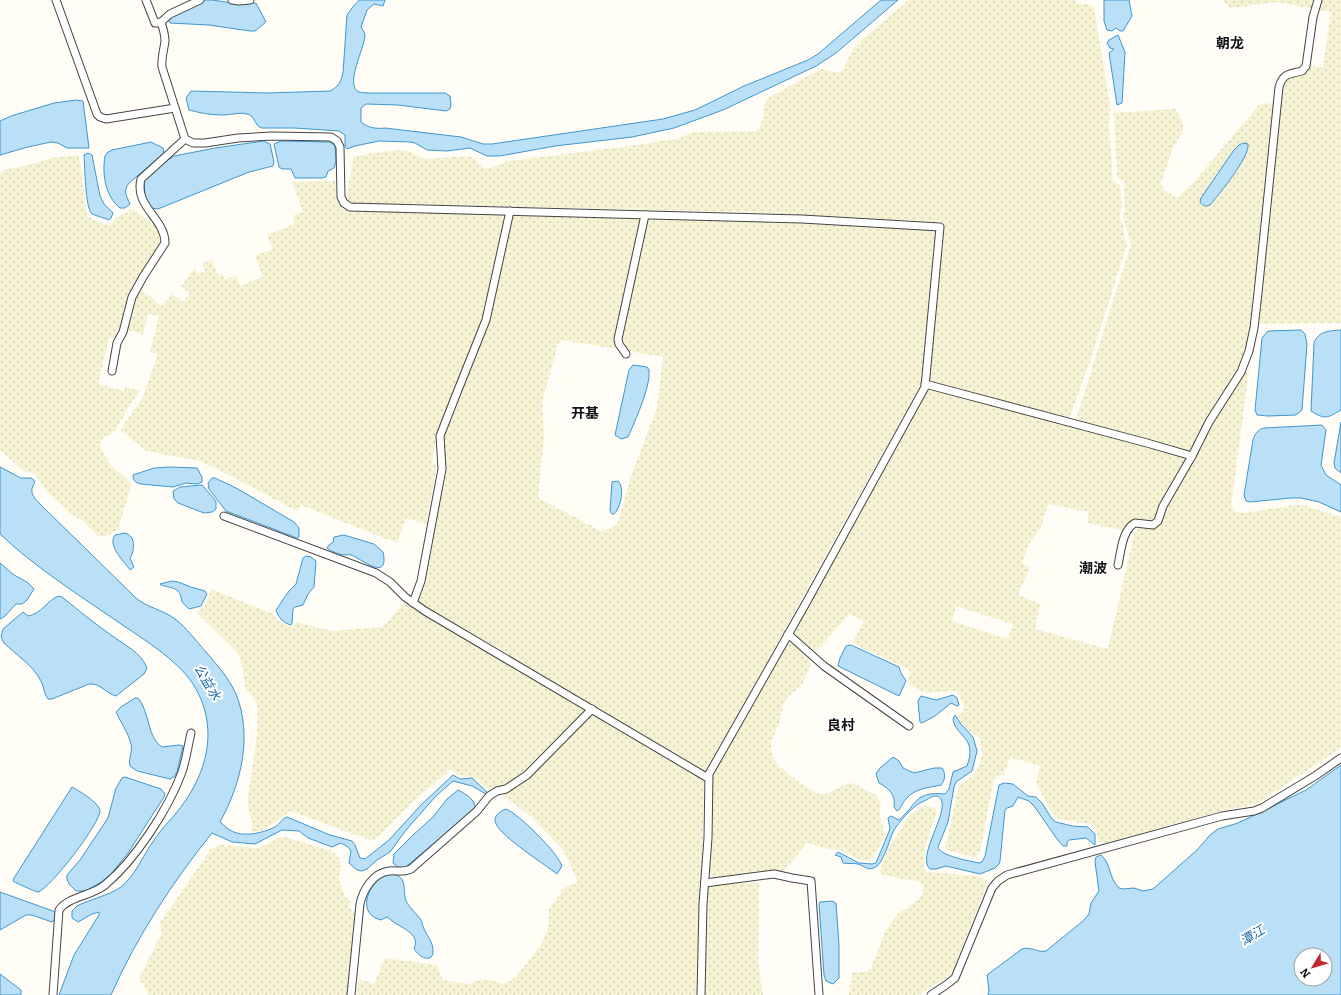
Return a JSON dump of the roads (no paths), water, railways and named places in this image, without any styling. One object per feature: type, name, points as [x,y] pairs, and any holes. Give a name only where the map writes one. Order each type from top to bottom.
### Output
[{"type":"street","points":[[56,0],[97,114],[100,117],[106,119],[175,108]]},
{"type":"street","points":[[146,0],[155,23],[161,22],[170,14],[200,0]]},
{"type":"street","points":[[232,0],[250,0]]},
{"type":"street","points":[[1118,565],[1128,529],[1135,523],[1153,525],[1157,523],[1163,506],[1192,456],[1209,422],[1241,372],[1249,351],[1254,328],[1279,87],[1282,80],[1288,74],[1302,71],[1306,66],[1312,17],[1318,0]]},
{"type":"street","points":[[161,22],[165,39],[162,67],[185,139],[193,143],[205,144],[238,138],[272,136],[331,137],[340,147],[341,197],[344,203],[349,206],[802,219],[940,226],[925,384],[917,403],[711,768],[708,778],[708,838],[706,883],[703,904],[701,995]]},
{"type":"street","points":[[112,371],[117,343],[122,332],[132,297],[165,243],[164,234],[146,207],[142,198],[139,187],[141,179],[185,139]]},
{"type":"street","points":[[413,603],[421,581],[442,469],[440,436],[486,320],[498,272],[510,211]]},
{"type":"street","points":[[626,354],[619,344],[618,339],[645,215]]},
{"type":"street","points":[[925,384],[1192,456]]},
{"type":"street","points":[[224,516],[383,576],[413,603],[708,778]]},
{"type":"street","points":[[788,634],[824,666],[909,726]]},
{"type":"street","points":[[351,995],[360,904],[362,895],[370,884],[386,872],[400,872],[410,869],[477,811],[489,796],[496,791],[506,789],[527,775],[592,709]]},
{"type":"street","points":[[53,995],[59,910],[66,903],[103,887],[122,869],[153,827],[170,800],[182,770],[191,733]]},
{"type":"street","points":[[931,995],[946,986],[955,978],[992,888],[998,881],[1007,875],[1222,816],[1258,810],[1315,776],[1341,758]]},
{"type":"street","points":[[706,883],[774,874],[812,881],[819,995]]},
{"type":"water","points":[[205,0],[240,4],[256,3],[266,22],[255,31],[209,25],[170,23],[168,17]]},
{"type":"water","points":[[359,0],[385,0],[383,6],[374,4],[367,10],[361,27],[365,35],[354,74],[355,88],[359,92],[365,93],[445,93],[450,96],[451,105],[450,109],[446,111],[398,105],[366,104],[361,108],[361,122],[369,127],[461,137],[483,144],[492,144],[663,119],[695,110],[744,86],[808,60],[818,54],[881,0],[898,0],[836,53],[816,66],[723,110],[674,128],[632,137],[555,146],[500,156],[487,156],[470,148],[447,151],[427,150],[415,143],[410,142],[379,141],[347,149],[345,146],[345,135],[339,131],[295,128],[262,128],[259,127],[250,115],[247,114],[214,115],[189,110],[186,98],[191,91],[268,93],[330,91],[335,88],[339,84],[343,73],[347,15]]},
{"type":"water","points":[[1104,0],[1129,0],[1132,16],[1123,31],[1116,28],[1112,31],[1107,30],[1104,21]]},
{"type":"water","points":[[1118,35],[1125,52],[1122,103],[1117,105],[1109,53],[1114,49],[1110,48],[1107,43],[1109,40]]},
{"type":"water","points":[[76,100],[83,101],[89,148],[67,148],[58,143],[51,142],[0,155],[0,121],[11,116],[54,103]]},
{"type":"water","points":[[264,141],[270,144],[274,162],[273,166],[249,172],[158,209],[151,208],[145,198],[144,179],[150,172],[174,156]]},
{"type":"water","points":[[281,141],[330,142],[335,146],[336,161],[334,168],[328,171],[326,177],[295,178],[291,169],[282,169],[279,167],[274,144]]},
{"type":"water","points":[[151,142],[163,148],[164,153],[129,183],[127,186],[126,196],[130,204],[125,208],[120,208],[115,203],[108,191],[104,177],[105,156],[112,150]]},
{"type":"water","points":[[1243,143],[1248,144],[1247,150],[1239,166],[1210,205],[1203,205],[1200,202],[1201,198],[1234,150]]},
{"type":"water","points":[[88,153],[92,155],[100,196],[104,204],[113,213],[109,220],[92,214],[88,204],[84,155]]},
{"type":"water","points":[[1301,330],[1305,334],[1307,344],[1302,410],[1296,415],[1257,415],[1255,410],[1262,338],[1268,331]]},
{"type":"water","points":[[1341,330],[1341,410],[1329,416],[1323,417],[1311,411],[1314,343],[1322,333]]},
{"type":"water","points":[[633,365],[647,367],[649,370],[648,385],[642,404],[628,437],[621,439],[615,435],[629,370]]},
{"type":"water","points":[[1341,422],[1341,473],[1335,468],[1334,463]]},
{"type":"water","points":[[1322,425],[1326,430],[1321,465],[1326,475],[1341,485],[1341,512],[1319,502],[1301,498],[1250,502],[1246,501],[1244,495],[1253,440],[1258,431],[1264,428]]},
{"type":"water","name":"公益水","points":[[0,467],[21,478],[31,478],[34,480],[35,483],[32,491],[38,502],[137,599],[146,605],[166,613],[184,626],[230,683],[236,694],[241,710],[244,726],[244,743],[239,776],[234,792],[220,822],[229,829],[240,834],[259,833],[275,827],[287,817],[330,835],[352,841],[360,858],[365,859],[389,840],[421,805],[453,775],[460,779],[472,778],[487,792],[486,794],[472,786],[453,781],[436,796],[406,830],[390,852],[362,871],[357,870],[349,863],[351,851],[348,847],[341,843],[332,847],[308,838],[299,831],[282,830],[255,844],[232,842],[212,833],[183,871],[156,911],[132,952],[111,995],[59,995],[74,955],[99,915],[99,912],[92,914],[78,922],[72,918],[72,911],[77,906],[110,893],[126,883],[159,833],[183,804],[201,771],[206,753],[208,735],[206,717],[201,699],[191,681],[169,658],[44,571],[0,534]]},
{"type":"water","points":[[154,468],[197,468],[202,477],[202,482],[197,484],[186,483],[173,487],[141,484],[134,480],[133,475]]},
{"type":"water","points":[[212,478],[238,489],[294,522],[299,528],[299,537],[297,538],[226,511],[209,489],[208,483]]},
{"type":"water","points":[[618,481],[622,493],[619,507],[614,514],[612,514],[610,511],[612,482]]},
{"type":"water","points":[[202,485],[216,501],[216,509],[212,512],[204,513],[178,503],[174,499],[173,491],[180,487]]},
{"type":"water","points":[[125,533],[131,537],[134,544],[130,558],[134,567],[130,570],[117,553],[113,544],[115,535]]},
{"type":"water","points":[[344,535],[374,544],[383,552],[384,561],[382,566],[378,568],[351,555],[333,552],[327,548],[333,542],[334,537]]},
{"type":"water","points":[[306,556],[311,557],[316,561],[314,587],[308,594],[303,605],[293,609],[291,625],[281,619],[276,610],[289,591],[296,584],[303,558]]},
{"type":"water","points":[[0,563],[14,575],[27,582],[34,589],[27,600],[22,604],[16,604],[4,617],[0,619]]},
{"type":"water","points":[[172,581],[205,591],[207,594],[201,606],[189,609],[182,602],[180,594],[176,589],[160,584]]},
{"type":"water","points":[[58,596],[62,597],[98,626],[137,653],[147,668],[144,674],[116,696],[97,685],[89,684],[52,699],[48,699],[38,675],[4,643],[1,637],[3,629],[23,612],[28,616],[33,615]]},
{"type":"water","points":[[851,645],[899,667],[906,681],[899,696],[838,666],[846,646]]},
{"type":"water","points":[[953,695],[957,698],[959,705],[957,706],[951,703],[935,716],[922,723],[920,722],[918,701],[921,696],[936,700]]},
{"type":"water","points":[[135,698],[138,698],[145,710],[151,731],[157,743],[162,747],[183,746],[177,772],[174,777],[170,779],[137,771],[130,766],[130,740],[116,712]]},
{"type":"water","points":[[955,715],[973,737],[977,751],[972,771],[956,782],[954,787],[948,822],[938,847],[940,850],[956,858],[979,863],[982,862],[985,856],[999,785],[1004,783],[1013,784],[1028,796],[1036,797],[1042,803],[1052,819],[1056,822],[1072,826],[1088,827],[1095,834],[1095,845],[1086,838],[1069,840],[1067,842],[1067,846],[1063,846],[1034,806],[1029,801],[1018,797],[1013,806],[1005,810],[1000,861],[995,868],[980,874],[946,866],[930,869],[927,863],[927,855],[929,845],[941,814],[942,806],[941,799],[938,796],[935,796],[917,805],[902,819],[894,830],[885,854],[877,866],[870,869],[858,864],[843,863],[841,857],[835,855],[838,852],[859,863],[876,863],[890,829],[888,818],[891,816],[899,820],[922,796],[928,794],[945,794],[949,789],[953,772],[967,766],[970,756],[970,749],[965,738],[955,725],[953,719]]},
{"type":"water","points":[[893,757],[899,761],[903,768],[914,773],[934,768],[942,768],[944,777],[941,785],[922,789],[913,793],[903,802],[900,809],[897,811],[894,807],[893,795],[886,787],[879,783],[876,774],[880,768]]},
{"type":"water","name":"潭江","points":[[1341,765],[1341,995],[988,995],[989,990],[987,975],[1022,949],[1028,948],[1046,951],[1083,921],[1089,914],[1091,903],[1099,891],[1095,862],[1096,857],[1101,855],[1107,863],[1113,880],[1119,888],[1134,888],[1143,891],[1153,889],[1197,850],[1210,835],[1218,829],[1238,823],[1306,790]]},
{"type":"water","points":[[125,777],[161,789],[165,794],[164,797],[128,853],[111,874],[86,891],[76,891],[69,884],[67,875],[80,860],[108,818],[116,788],[122,778]]},
{"type":"water","points":[[72,787],[88,797],[99,807],[100,810],[98,817],[93,827],[63,868],[44,888],[38,892],[13,881],[14,878]]},
{"type":"water","points":[[458,790],[472,800],[475,809],[408,865],[404,868],[399,868],[393,863],[394,854],[433,817],[447,799]]},
{"type":"water","points":[[506,809],[520,818],[553,852],[562,866],[557,874],[500,830],[495,819],[501,811]]},
{"type":"water","points":[[391,874],[397,875],[403,881],[405,899],[422,921],[433,948],[432,956],[430,958],[424,958],[415,951],[415,940],[410,933],[387,917],[381,920],[374,917],[369,912],[367,900],[372,887],[383,876]]},
{"type":"water","points":[[0,892],[53,911],[56,913],[54,920],[52,922],[32,915],[26,915],[0,930]]},
{"type":"water","points":[[832,901],[836,903],[839,945],[839,978],[833,984],[826,981],[824,975],[819,904],[820,902]]},
{"type":"water","points":[[0,974],[21,990],[21,995],[0,995]]},
{"type":"district","name":"朝龙","points":[[1230,43]]},
{"type":"district","name":"开基","points":[[585,413]]},
{"type":"district","name":"潮波","points":[[1093,568]]},
{"type":"district","name":"良村","points":[[841,725]]}]
